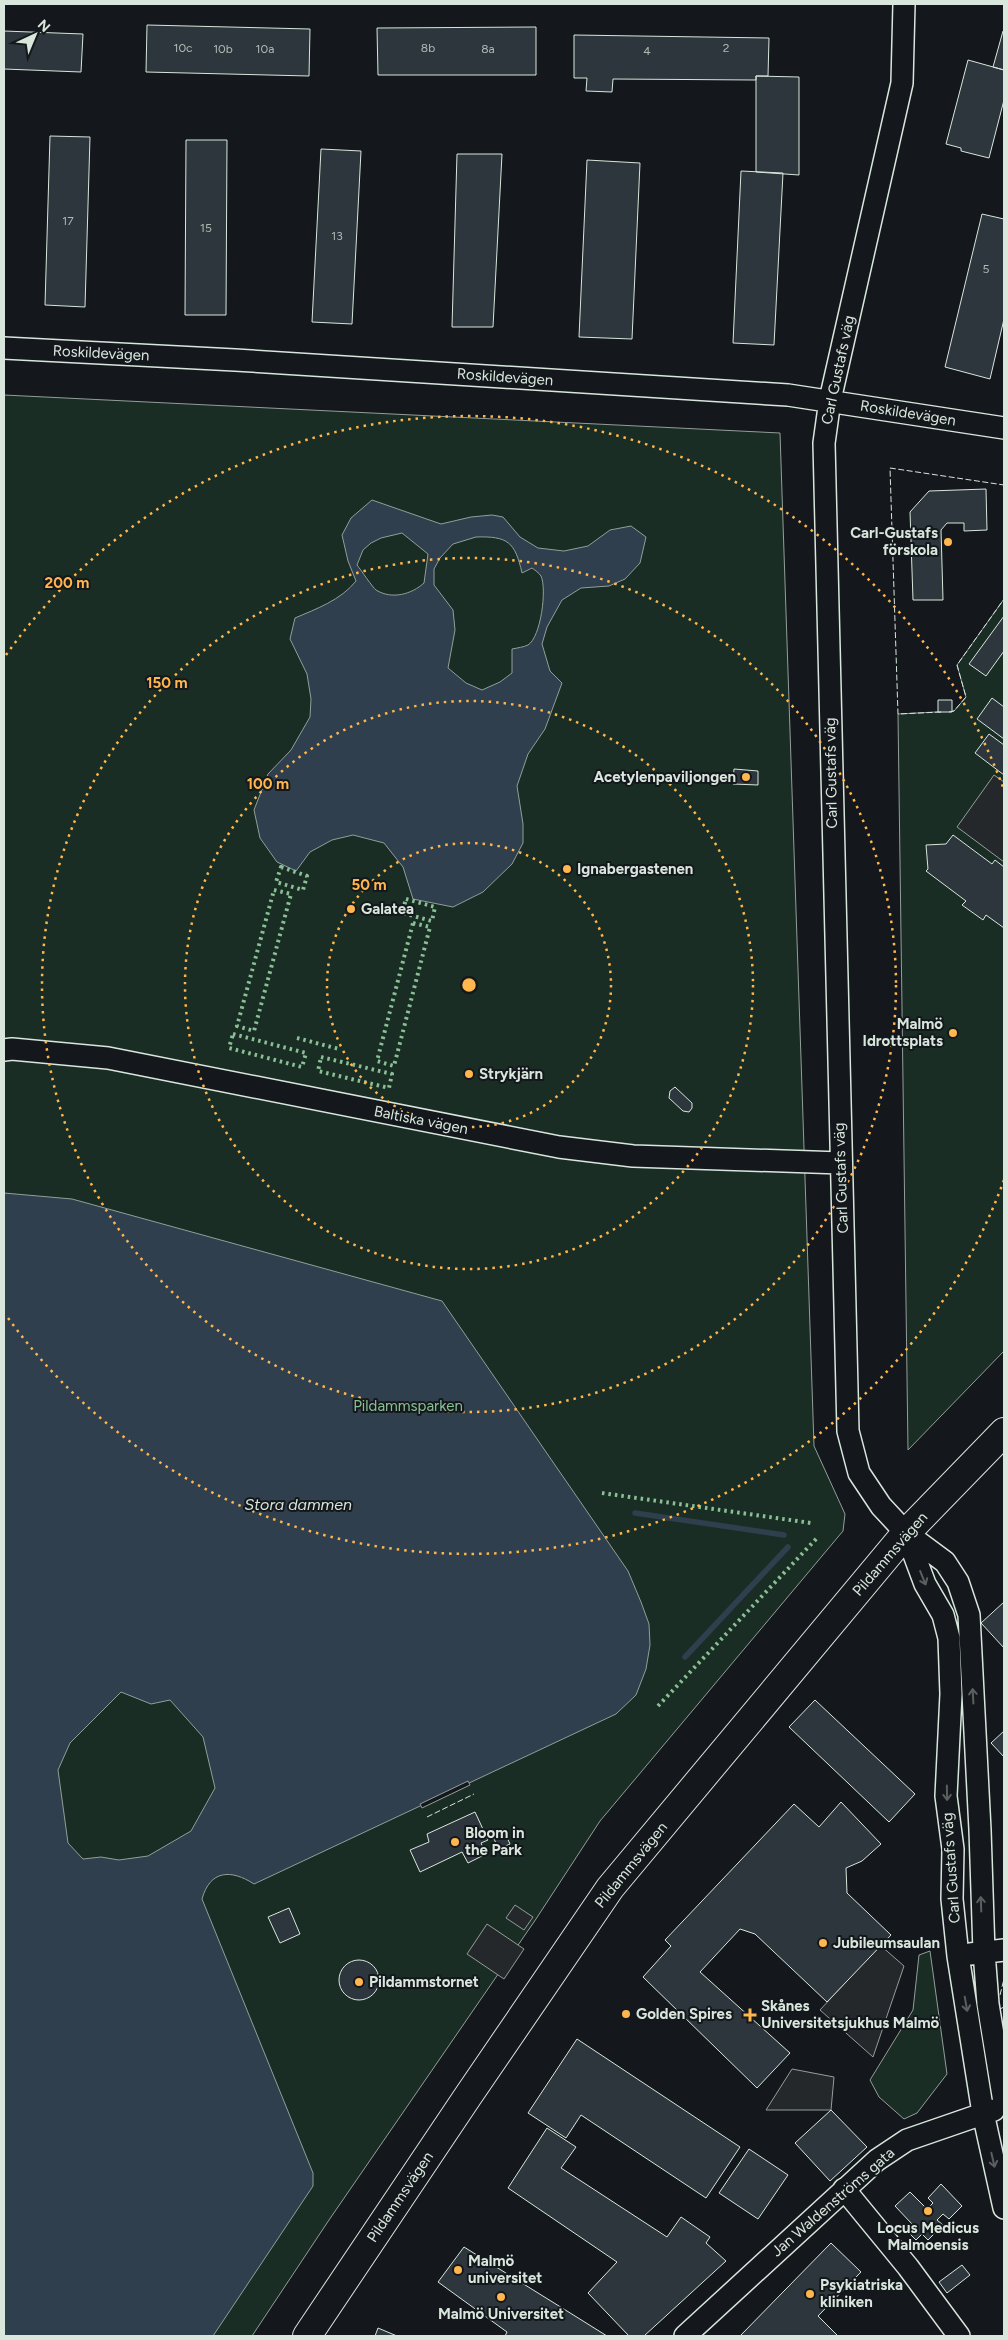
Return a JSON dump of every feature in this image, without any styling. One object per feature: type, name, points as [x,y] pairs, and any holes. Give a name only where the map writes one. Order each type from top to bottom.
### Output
[{"type":"main road","name":"Pildammsvägen","points":[[307,2336],[610,1888],[906,1533],[1004,1432]]},
{"type":"street","name":"Carl Gustafs väg","points":[[904,4],[902,83],[830,400],[824,443],[848,1432],[859,1473],[881,1506],[906,1533],[945,1562],[958,1582],[968,1615],[980,1830],[994,1951],[988,2004],[1004,2102]]},
{"type":"street","name":"Roskildevägen","points":[[4,348],[631,384],[788,395],[1004,428]]},
{"type":"street","name":"Baltiska vägen","points":[[4,1050],[12,1049],[108,1058],[559,1148],[633,1156],[841,1163]]},
{"type":"street","name":"Carl Gustafs väg","points":[[906,1533],[925,1584],[943,1615],[949,1638],[951,1694],[946,1796],[953,1849],[952,1900],[958,1956],[982,2113],[1004,2208]]},
{"type":"street","points":[[958,1956],[994,1951]]},
{"type":"street","name":"Jan Waldenströms gata","points":[[685,2336],[877,2160],[906,2140],[982,2113],[1004,2108]]},
{"type":"street","points":[[844,2189],[908,2267],[959,2336]]},
{"type":"green space","name":"Pildammsparken","points":[[4,395],[780,433],[814,1446],[845,1514],[843,1531],[600,1821],[536,1919],[329,2220],[252,2336],[4,2336]]},
{"type":"green space","name":"Malmö Idrottsplats","points":[[1004,599],[1004,1351],[908,1450],[898,714],[954,711],[966,697],[957,665]]},
{"type":"green space","points":[[930,1951],[947,2074],[917,2113],[904,2119],[879,2097],[870,2080],[913,2010],[919,1955]]},
{"type":"shaded area","points":[[994,775],[1004,782],[1004,862],[957,827]]},
{"type":"shaded area","points":[[515,1905],[533,1917],[524,1930],[506,1918]]},
{"type":"shaded area","points":[[487,1924],[524,1949],[504,1979],[467,1954]]},
{"type":"shaded area","points":[[880,1945],[904,1966],[873,2057],[820,2010]]},
{"type":"shaded area","points":[[792,2069],[834,2077],[831,2110],[766,2110]]},
{"type":"water","points":[[372,500],[441,524],[471,517],[492,515],[503,517],[520,537],[538,548],[564,551],[588,546],[610,530],[631,526],[646,537],[640,563],[625,579],[609,586],[581,588],[562,600],[547,627],[542,644],[550,671],[562,683],[545,729],[528,754],[517,786],[523,824],[523,843],[512,864],[483,892],[453,907],[413,899],[403,867],[384,843],[353,835],[332,840],[310,852],[296,871],[277,862],[260,838],[254,810],[268,774],[291,750],[310,717],[311,699],[307,674],[290,639],[295,618],[336,599],[356,581],[348,561],[342,535],[351,518]],"holes":[[[402,533],[428,554],[424,583],[408,593],[389,595],[374,589],[357,565],[363,550],[371,543],[381,538]],[[476,537],[496,538],[508,543],[516,554],[522,573],[532,568],[541,576],[543,582],[542,612],[533,640],[526,646],[512,649],[512,673],[500,682],[482,690],[466,683],[448,668],[455,630],[453,610],[434,585],[434,569],[440,558],[453,544]]]},
{"type":"water","name":"Stora dammen","points":[[4,1193],[72,1199],[442,1301],[628,1571],[649,1624],[650,1645],[646,1669],[636,1695],[616,1714],[254,1884],[237,1876],[230,1875],[222,1875],[210,1882],[202,1899],[313,2173],[313,2186],[213,2336],[4,2336]],"holes":[[[121,1692],[151,1704],[170,1700],[203,1737],[215,1788],[191,1831],[148,1856],[119,1860],[101,1857],[83,1859],[68,1843],[58,1770],[70,1743]]]},
{"type":"pier","points":[[468,1781],[470,1785],[422,1808],[420,1804]]},
{"type":"building","points":[[147,25],[310,29],[309,76],[146,72]]},
{"type":"building","points":[[536,27],[536,75],[378,75],[377,28]]},
{"type":"building","points":[[4,31],[83,34],[81,72],[4,69]]},
{"type":"building","points":[[1004,32],[1004,70],[993,67]]},
{"type":"building","points":[[574,35],[769,38],[768,76],[756,76],[756,80],[613,79],[612,92],[586,91],[587,78],[574,78]]},
{"type":"building","points":[[968,60],[1004,70],[1004,100],[989,158],[961,151],[961,148],[946,144]]},
{"type":"building","points":[[756,76],[799,77],[799,175],[756,172]]},
{"type":"building","points":[[50,136],[90,137],[85,307],[45,305]]},
{"type":"building","points":[[186,140],[227,140],[226,315],[185,315]]},
{"type":"building","points":[[321,149],[361,151],[352,324],[312,322]]},
{"type":"building","points":[[457,154],[502,154],[493,327],[452,327]]},
{"type":"building","points":[[587,160],[640,163],[632,339],[579,337]]},
{"type":"building","points":[[741,171],[783,173],[774,345],[733,343]]},
{"type":"building","points":[[982,214],[1004,219],[1004,319],[990,379],[945,367]]},
{"type":"building","points":[[986,489],[987,530],[964,531],[964,523],[947,523],[941,530],[943,600],[913,600],[910,512],[929,491]]},
{"type":"building","points":[[1004,616],[1004,651],[986,676],[969,664]]},
{"type":"building","points":[[992,698],[1004,707],[1004,739],[977,719]]},
{"type":"building","points":[[938,700],[952,700],[952,712],[938,712]]},
{"type":"building","points":[[989,734],[1004,745],[1004,775],[975,753]]},
{"type":"building","name":"Acetylenpaviljongen","points":[[734,769],[758,771],[758,785],[733,784]]},
{"type":"building","points":[[953,835],[992,864],[995,860],[1004,867],[1004,928],[986,915],[983,920],[962,905],[966,901],[926,871],[928,869],[926,845],[946,844]]},
{"type":"building","points":[[675,1087],[692,1103],[692,1108],[689,1112],[683,1111],[669,1098],[670,1091]]},
{"type":"building","points":[[1004,1602],[1004,1648],[981,1623]]},
{"type":"building","points":[[815,1700],[915,1794],[889,1822],[789,1727]]},
{"type":"building","points":[[1004,1731],[1004,1757],[991,1743]]},
{"type":"building","name":"Jubileumsaulan","points":[[841,1802],[881,1844],[862,1861],[846,1868],[847,1893],[891,1935],[827,2002],[755,1934],[740,1929],[700,1972],[790,2053],[757,2088],[643,1977],[671,1946],[665,1940],[794,1804],[819,1827]]},
{"type":"building","name":"Bloom in the Park","points":[[475,1812],[488,1840],[481,1843],[486,1854],[468,1863],[462,1852],[420,1872],[410,1850],[429,1842],[427,1834]]},
{"type":"building","points":[[503,1829],[510,1844],[499,1849],[492,1835]]},
{"type":"building","points":[[289,1908],[300,1934],[280,1943],[268,1917]]},
{"type":"building","name":"Pildammstornet","points":[[359,1960],[373,1966],[379,1980],[373,1994],[359,2000],[345,1994],[339,1980],[345,1966]]},
{"type":"building","points":[[577,2039],[740,2147],[706,2198],[581,2115],[566,2138],[528,2113]]},
{"type":"building","points":[[831,2110],[867,2147],[830,2181],[795,2143]]},
{"type":"building","points":[[547,2128],[576,2147],[561,2168],[667,2237],[681,2217],[710,2237],[706,2243],[726,2261],[644,2336],[629,2336],[588,2293],[617,2262],[508,2188]]},
{"type":"building","points":[[749,2149],[788,2175],[758,2219],[719,2193]]},
{"type":"building","name":"Locus Medicus Malmoensis","points":[[941,2184],[962,2206],[949,2219],[943,2214],[937,2220],[943,2225],[928,2240],[922,2234],[916,2240],[906,2230],[912,2224],[895,2206],[910,2192],[927,2209],[933,2203],[928,2198]]},
{"type":"building","name":"Psykiatriska kliniken","points":[[831,2243],[861,2272],[818,2316],[838,2336],[740,2336]]},
{"type":"building","name":"Malmö Universitet","points":[[464,2247],[607,2336],[505,2336],[507,2332],[438,2282]]},
{"type":"building","points":[[962,2265],[970,2275],[947,2293],[939,2282]]},
{"type":"building","name":"Malmö Universitet","points":[[378,2328],[397,2336],[375,2336]]},
{"type":"waterway","points":[[635,1513],[784,1535]]},
{"type":"waterway","points":[[685,1657],[788,1547]]},
{"type":"hedge","points":[[281,867],[307,876],[303,890],[276,882],[281,867]]},
{"type":"hedge","points":[[274,890],[291,894],[254,1031],[237,1026],[274,890]]},
{"type":"hedge","points":[[406,899],[435,907],[432,921],[402,913],[406,899]]},
{"type":"hedge","points":[[413,923],[430,927],[394,1066],[377,1061],[413,923]]},
{"type":"hedge","points":[[233,1034],[306,1053],[302,1067],[229,1048],[233,1034]]},
{"type":"hedge","points":[[297,1038],[339,1049]]},
{"type":"hedge","points":[[321,1057],[392,1074],[389,1088],[318,1071],[321,1057]]},
{"type":"hedge","points":[[602,1493],[811,1523]]},
{"type":"hedge","points":[[658,1706],[817,1538]]},
{"type":"fence","points":[[941,712],[898,714],[890,468],[1004,485]]},
{"type":"fence","points":[[949,712],[954,711],[966,697],[957,665],[1004,599]]},
{"type":"fence","points":[[427,1817],[474,1794]]},
{"type":"fence","points":[[1000,1995],[1004,1979]]},
{"type":"fence","points":[[1000,2009],[1004,2007]]},
{"type":"place","name":"Carl-Gustafs förskola","points":[[948,542]]},
{"type":"place","name":"Acetylenpaviljongen","points":[[746,777]]},
{"type":"place","name":"Ignabergastenen","points":[[567,869]]},
{"type":"place","name":"Galatea","points":[[351,909]]},
{"type":"place","name":"Malmö Idrottsplats","points":[[953,1033]]},
{"type":"place","name":"Strykjärn","points":[[469,1074]]},
{"type":"place","name":"Bloom in the Park","points":[[455,1842]]},
{"type":"place","name":"Jubileumsaulan","points":[[823,1943]]},
{"type":"place","name":"Pildammstornet","points":[[359,1982]]},
{"type":"place","name":"Golden Spires","points":[[626,2014]]},
{"type":"place","name":"Skånes Universitetsjukhus Malmö","points":[[750,2015]]},
{"type":"place","name":"Locus Medicus Malmoensis","points":[[928,2211]]},
{"type":"place","name":"Malmö universitet","points":[[458,2270]]},
{"type":"place","name":"Psykiatriska kliniken","points":[[810,2294]]},
{"type":"place","name":"Malmö Universitet","points":[[501,2297]]}]
